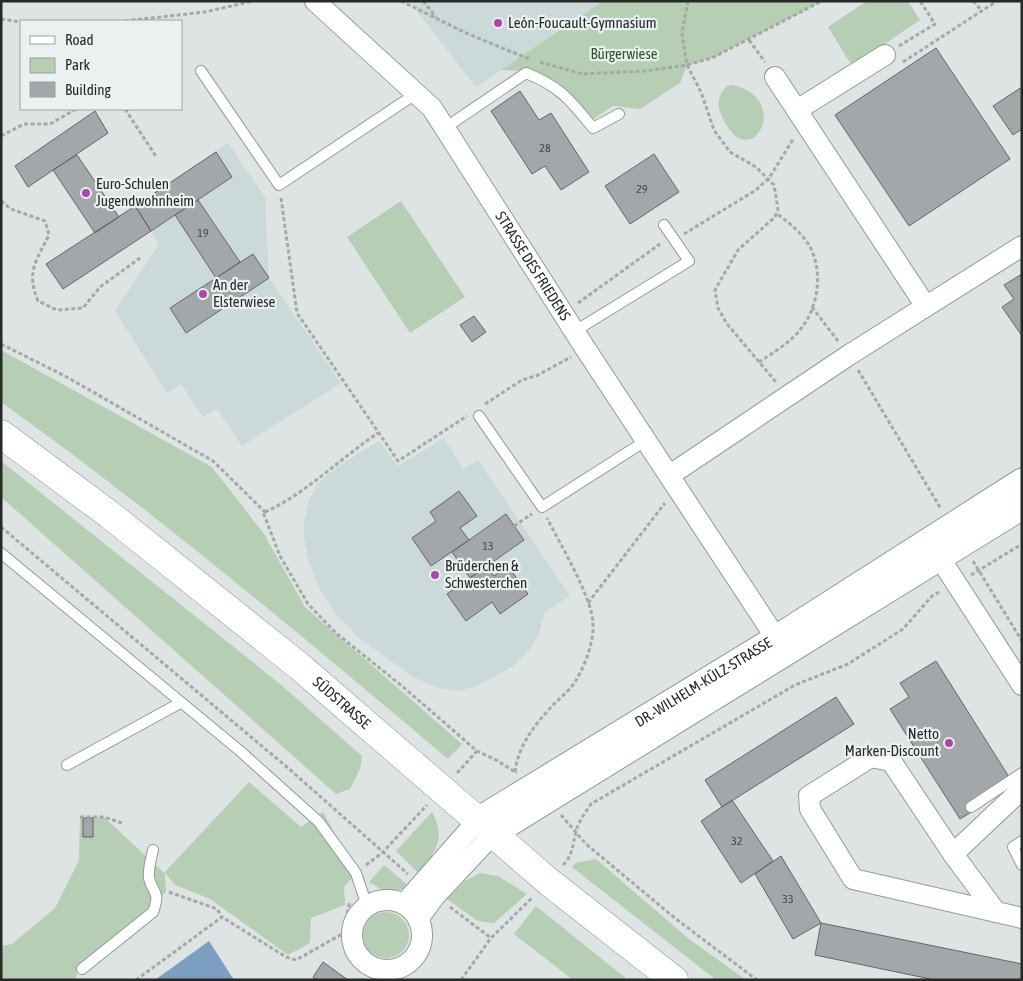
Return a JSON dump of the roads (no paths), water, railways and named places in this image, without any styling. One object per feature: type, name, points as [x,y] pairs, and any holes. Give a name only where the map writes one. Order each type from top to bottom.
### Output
[{"type":"main road","name":"SÜDSTRASSE","points":[[1,434],[110,515],[299,666],[549,882],[674,980]]},
{"type":"street","name":"STRASSE DES FRIEDENS","points":[[315,1],[418,93],[432,108],[776,638]]},
{"type":"street","points":[[802,118],[885,55]]},
{"type":"street","points":[[775,77],[925,305]]},
{"type":"street","points":[[675,483],[788,396],[925,305],[1022,246]]},
{"type":"street","name":"DR.-WILHELM-KÜLZ-STRASSE","points":[[486,827],[934,549],[1022,481]]},
{"type":"street","name":"DR.-WILHELM-KÜLZ-STRASSE","points":[[411,911],[435,896],[523,779],[934,549],[1022,507]]},
{"type":"street","points":[[934,549],[1022,686]]},
{"type":"street","points":[[996,912],[953,854],[891,761],[871,757],[809,796],[810,809],[853,879],[996,912],[1022,918]]},
{"type":"street","points":[[953,854],[1022,789]]},
{"type":"street","points":[[391,900],[411,911],[422,932],[420,947],[411,961],[394,969],[383,970],[363,961],[357,954],[352,942],[352,926],[357,916],[366,906],[377,901],[391,900]]},
{"type":"lane","points":[[201,71],[279,185],[418,93]]},
{"type":"lane","points":[[445,128],[526,73],[550,83],[568,97],[594,128],[619,114]]},
{"type":"lane","points":[[575,331],[689,261],[664,225]]},
{"type":"lane","points":[[479,416],[542,507],[647,440]]},
{"type":"lane","points":[[1,553],[268,774],[319,822],[356,873],[366,906]]},
{"type":"lane","points":[[67,765],[180,703]]},
{"type":"lane","points":[[971,806],[1022,773]]},
{"type":"lane","points":[[1022,841],[1013,847],[1022,864]]},
{"type":"lane","points":[[82,969],[154,912],[158,900],[150,879],[149,869],[154,850]]},
{"type":"water","points":[[209,941],[234,980],[155,980]]},
{"type":"place","name":"León-Foucault-Gymnasium","points":[[498,23]]},
{"type":"place","name":"Euro-Schulen Jugendwohnheim","points":[[86,193]]},
{"type":"place","name":"An der Elsterwiese","points":[[203,294]]},
{"type":"place","name":"Brüderchen & Schwesterchen","points":[[435,575]]},
{"type":"place","name":"Netto Marken-Discount","points":[[949,743]]},
{"type":"park label","name":"Bürgerwiese","points":[[624,54]]}]
